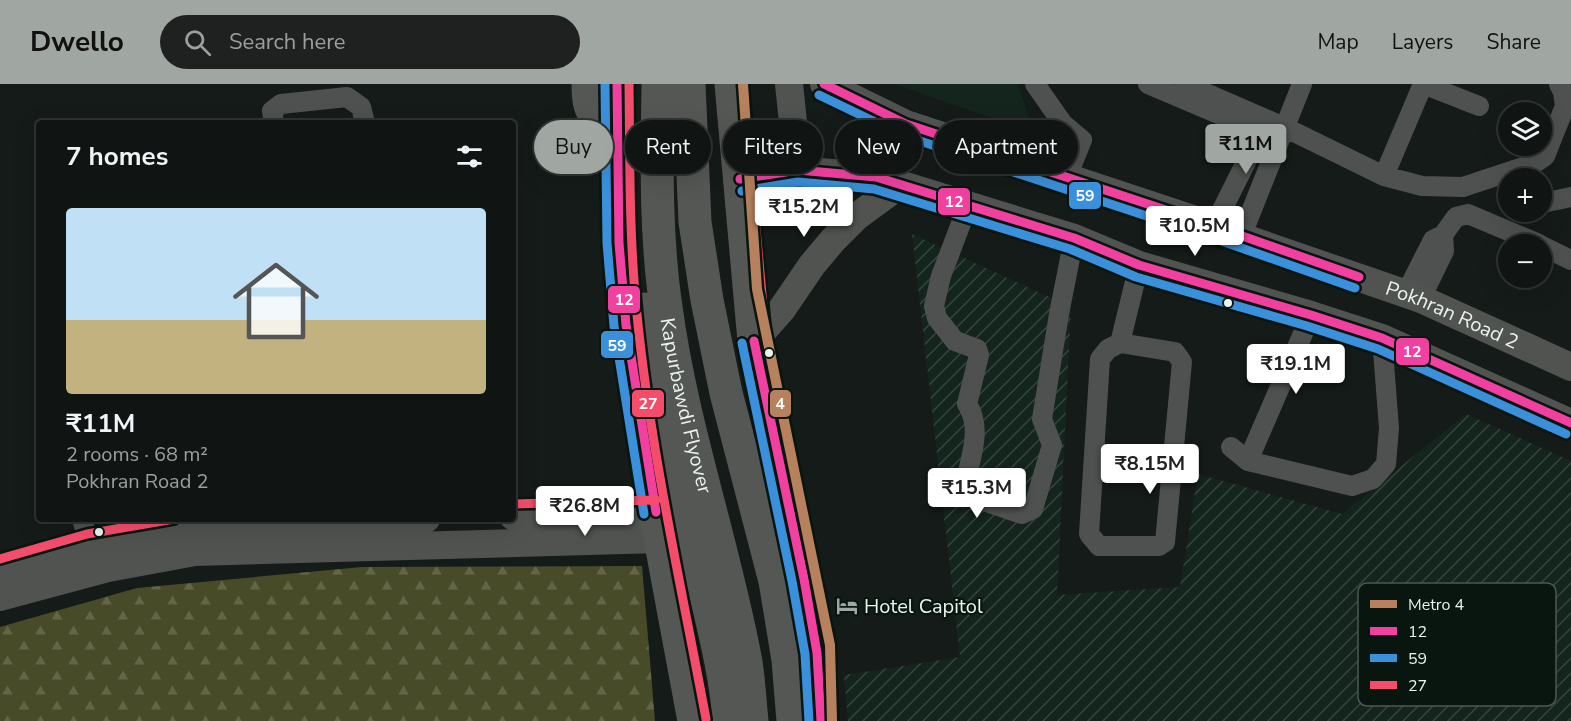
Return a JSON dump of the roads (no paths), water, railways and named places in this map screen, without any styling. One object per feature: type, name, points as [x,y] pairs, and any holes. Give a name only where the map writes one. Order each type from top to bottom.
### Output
[{"type":"highway","points":[[588,84],[589,105],[593,115],[617,130]]},
{"type":"highway","points":[[617,84],[619,243],[626,325],[658,525],[694,721]]},
{"type":"highway","name":"Kapurbawdi Flyover","points":[[640,84],[639,181],[643,263],[654,375],[719,648],[729,721]]},
{"type":"highway","name":"Kapurbawdi Flyover","points":[[658,84],[657,190],[665,306],[685,407],[746,663],[752,721]]},
{"type":"highway","points":[[689,84],[695,222],[707,300],[726,393],[775,581],[788,660],[793,721]]},
{"type":"highway","points":[[731,84],[754,341],[804,579],[817,653],[822,721]]},
{"type":"main road","points":[[789,84],[793,120]]},
{"type":"main road","name":"Pokhran Road 2","points":[[824,84],[906,124],[1214,226],[1414,296],[1571,367]]},
{"type":"main road","points":[[823,172],[876,177],[901,184],[1074,238],[1139,265],[1382,338],[1571,423]]},
{"type":"main road","points":[[740,179],[772,174]]},
{"type":"main road","points":[[754,341],[782,309],[812,265],[833,240],[856,217],[901,184]]},
{"type":"main road","points":[[516,516],[658,525]]},
{"type":"main road","points":[[392,528],[415,522]]},
{"type":"main road","points":[[0,572],[90,545],[183,542],[211,525],[392,528],[658,525]]},
{"type":"main road","points":[[0,597],[90,545]]},
{"type":"street","points":[[1035,84],[1063,124],[1083,137],[1067,177]]},
{"type":"street","points":[[1148,84],[1254,129],[1257,140],[1214,226]]},
{"type":"street","points":[[1185,84],[1286,128],[1384,176],[1422,186],[1463,188],[1535,163],[1545,156],[1565,106],[1559,84]]},
{"type":"street","points":[[1241,237],[1302,84]]},
{"type":"street","points":[[1384,176],[1423,84],[1479,106]]},
{"type":"street","points":[[274,120],[272,111],[281,104],[347,97],[361,107],[364,120]]},
{"type":"street","points":[[1552,201],[1571,197]]},
{"type":"street","points":[[968,205],[941,276],[934,306],[937,318],[955,341],[977,349],[979,355],[967,404],[973,413],[976,430],[965,485],[972,497],[1022,514],[1034,509],[1052,445],[1042,419],[1074,238]]},
{"type":"street","points":[[1414,296],[1433,240],[1443,235],[1456,217],[1468,213],[1516,234]]},
{"type":"street","points":[[1493,223],[1498,220]]},
{"type":"street","points":[[1552,251],[1571,260]]},
{"type":"street","points":[[1120,343],[1175,352],[1182,362],[1165,542],[1159,546],[1099,546],[1089,534],[1100,359],[1108,349],[1120,343],[1139,265]]},
{"type":"street","points":[[1248,461],[1311,315]]},
{"type":"street","points":[[1231,447],[1248,461],[1352,486],[1373,479],[1386,464],[1389,428],[1382,338]]},
{"type":"metro line","name":"4","points":[[743,84],[757,289],[830,645],[832,721]]},
{"type":"place","name":"Hotel Capitol","points":[[847,606]]}]
